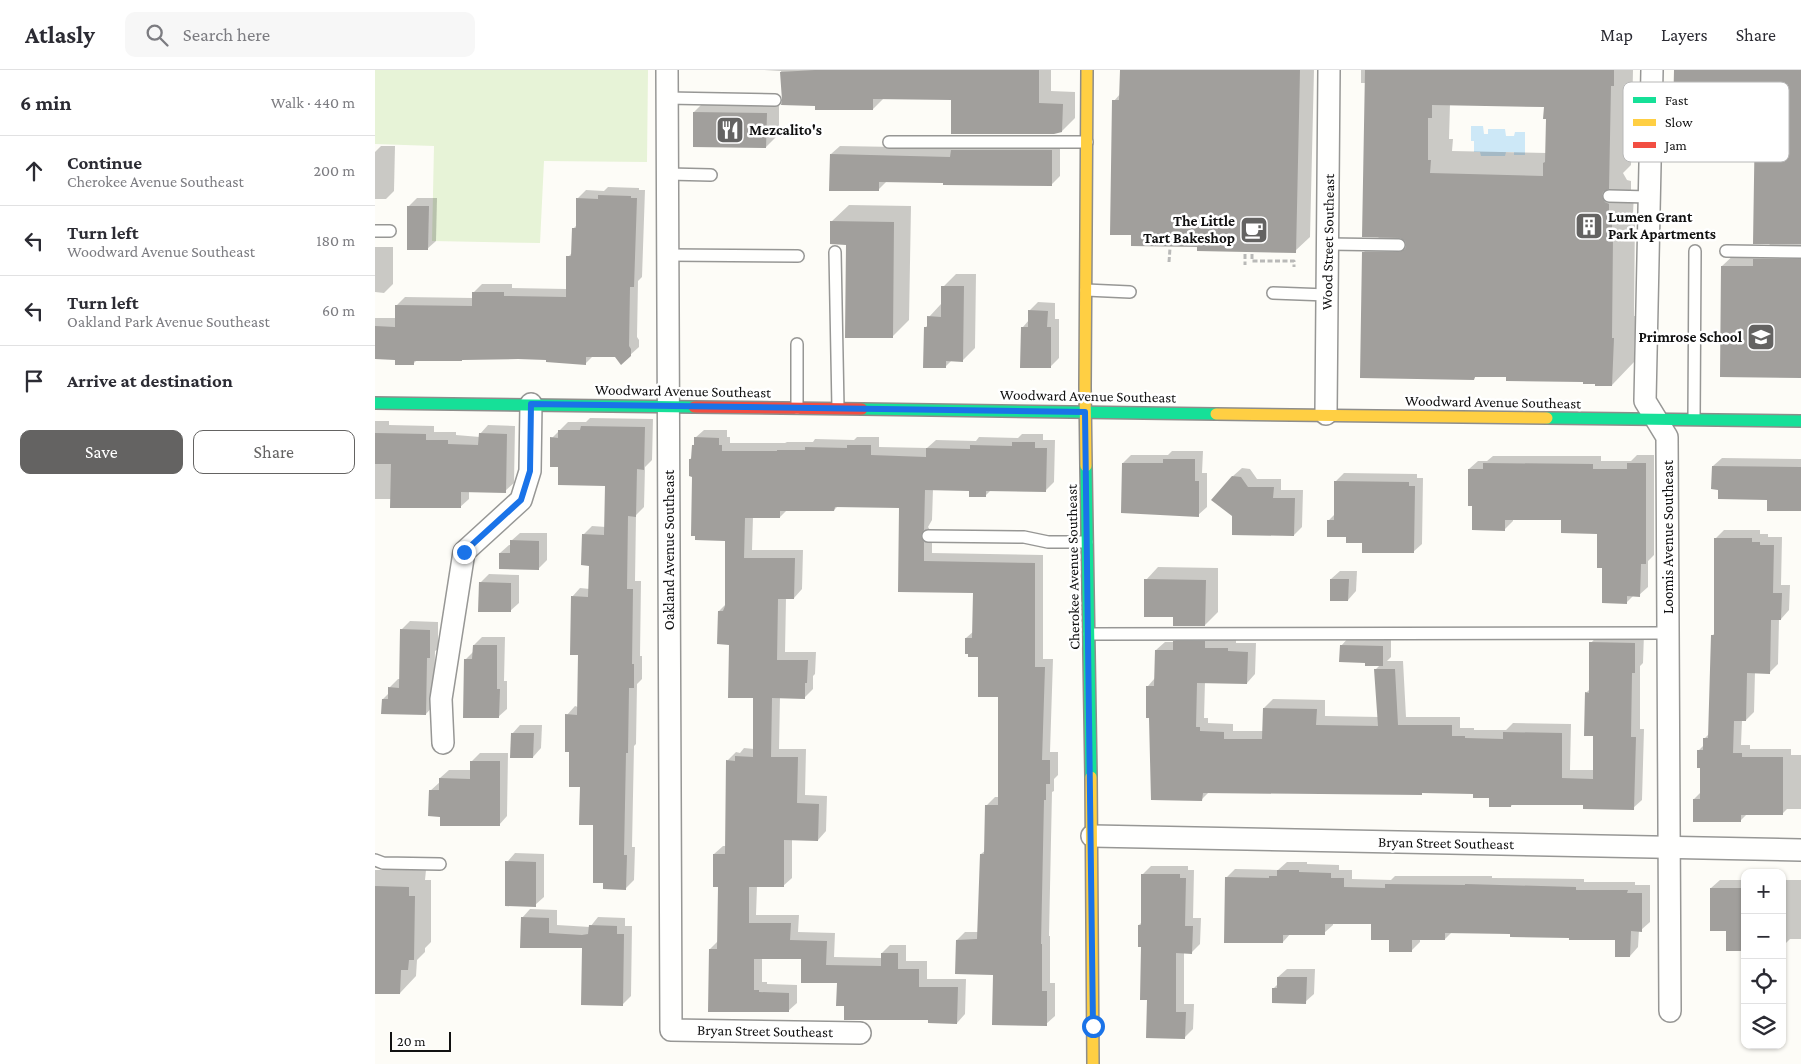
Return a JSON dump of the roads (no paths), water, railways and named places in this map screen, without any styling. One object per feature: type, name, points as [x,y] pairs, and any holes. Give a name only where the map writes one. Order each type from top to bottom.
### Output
[{"type":"street","name":"Oakland Avenue Southeast","points":[[667,70],[671,1030]]},
{"type":"street","name":"Cherokee Avenue Southeast","points":[[1087,70],[1085,412],[1093,1064]]},
{"type":"street","name":"Wood Street Southeast","points":[[1326,414],[1329,70]]},
{"type":"street","name":"Loomis Avenue Southeast","points":[[1650,162],[1645,401],[1667,437],[1670,1011]]},
{"type":"street","name":"Woodward Avenue Southeast","points":[[375,403],[1801,421]]},
{"type":"street","points":[[443,743],[441,699],[464,552],[521,500],[530,471],[531,404]]},
{"type":"street","name":"Bryan Street Southeast","points":[[1091,836],[1801,850]]},
{"type":"street","name":"Bryan Street Southeast","points":[[671,1030],[860,1033]]},
{"type":"lane","points":[[667,98],[775,100]]},
{"type":"lane","points":[[889,142],[1087,142]]},
{"type":"lane","points":[[668,174],[711,175]]},
{"type":"lane","points":[[1609,196],[1649,197]]},
{"type":"lane","points":[[375,231],[390,231]]},
{"type":"lane","points":[[1328,244],[1399,245]]},
{"type":"lane","points":[[1694,419],[1695,251]]},
{"type":"lane","points":[[1726,251],[1801,252]]},
{"type":"lane","points":[[835,252],[838,408]]},
{"type":"lane","points":[[668,255],[798,256]]},
{"type":"lane","points":[[1086,290],[1130,292]]},
{"type":"lane","points":[[1273,293],[1327,295]]},
{"type":"lane","points":[[797,344],[797,408]]},
{"type":"lane","points":[[928,536],[1023,538],[1048,542],[1087,542]]},
{"type":"lane","points":[[1089,634],[1669,633]]},
{"type":"lane","points":[[375,860],[383,863],[440,864]]},
{"type":"water","points":[[1471,126],[1483,126],[1484,134],[1488,134],[1488,129],[1505,129],[1506,136],[1514,136],[1515,132],[1525,132],[1525,155],[1514,155],[1514,152],[1506,152],[1505,156],[1481,156],[1480,152],[1474,152],[1474,141],[1471,141]]},
{"type":"place","name":"Mezcalito's","points":[[730,130]]},
{"type":"place","name":"Lumen Grant Park Apartments","points":[[1589,226]]},
{"type":"place","name":"The Little Tart Bakeshop","points":[[1254,230]]},
{"type":"place","name":"Primrose School","points":[[1761,337]]}]
